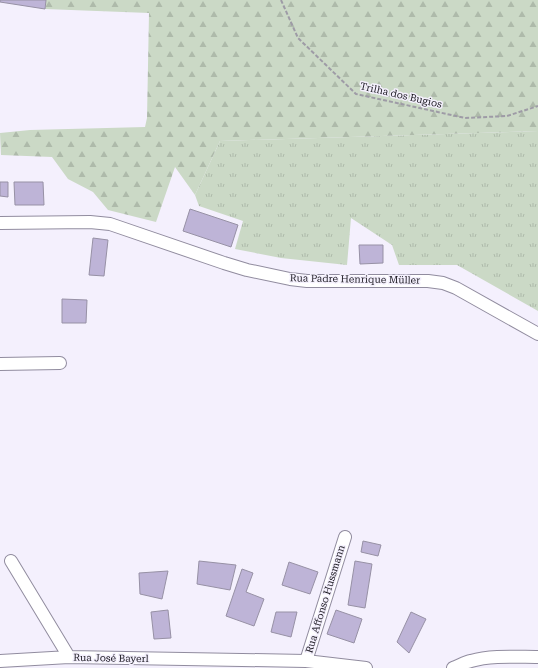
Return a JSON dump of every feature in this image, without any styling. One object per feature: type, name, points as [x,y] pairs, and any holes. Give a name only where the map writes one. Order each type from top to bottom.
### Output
[{"type":"street","name":"Rua Padre Henrique Müller","points":[[0,223],[90,222],[110,224],[224,263],[290,279],[325,281],[428,281],[443,283],[456,288],[538,334]]},
{"type":"street","points":[[0,364],[60,364]]},
{"type":"street","name":"Rua Affonso Hussmann","points":[[306,661],[345,537]]},
{"type":"street","points":[[11,561],[69,657]]},
{"type":"street","name":"Rua José Bayerl","points":[[0,662],[69,657],[306,661],[366,668]]},
{"type":"street","points":[[453,668],[480,659],[538,657]]},
{"type":"path","name":"Trilha dos Bugios","points":[[281,0],[298,38],[356,94],[465,118],[507,116],[538,106]]},
{"type":"green space","points":[[46,0],[538,0],[538,131],[220,141],[195,195],[175,167],[156,222],[108,210],[93,192],[68,179],[52,157],[1,155],[0,133],[30,130],[145,127],[147,118],[149,13],[45,9]]},
{"type":"green space","points":[[538,131],[538,311],[457,265],[399,265],[392,245],[351,218],[347,265],[281,258],[235,249],[243,221],[199,206],[195,195],[220,141]]},
{"type":"building","points":[[0,0],[46,0],[45,9],[0,2]]},
{"type":"building","points":[[0,182],[8,182],[8,197],[0,196]]},
{"type":"building","points":[[14,182],[43,182],[44,205],[15,205]]},
{"type":"building","points":[[190,209],[238,225],[231,247],[183,231]]},
{"type":"building","points":[[93,238],[108,240],[104,276],[89,275]]},
{"type":"building","points":[[359,245],[383,245],[383,263],[360,264]]},
{"type":"building","points":[[62,299],[87,300],[86,323],[62,323]]},
{"type":"building","points":[[363,541],[381,545],[378,556],[361,552]]},
{"type":"building","points":[[199,561],[236,565],[230,590],[197,584]]},
{"type":"building","points":[[355,561],[372,564],[365,608],[348,605]]},
{"type":"building","points":[[289,562],[318,572],[310,594],[282,585]]},
{"type":"building","points":[[242,569],[253,573],[246,592],[264,599],[254,626],[226,616]]},
{"type":"building","points":[[168,571],[162,599],[140,594],[139,573]]},
{"type":"building","points":[[168,610],[171,638],[154,639],[151,612]]},
{"type":"building","points":[[336,610],[362,619],[354,643],[327,634]]},
{"type":"building","points":[[276,612],[297,612],[291,637],[271,632]]},
{"type":"building","points":[[411,612],[426,619],[409,653],[397,642]]}]
